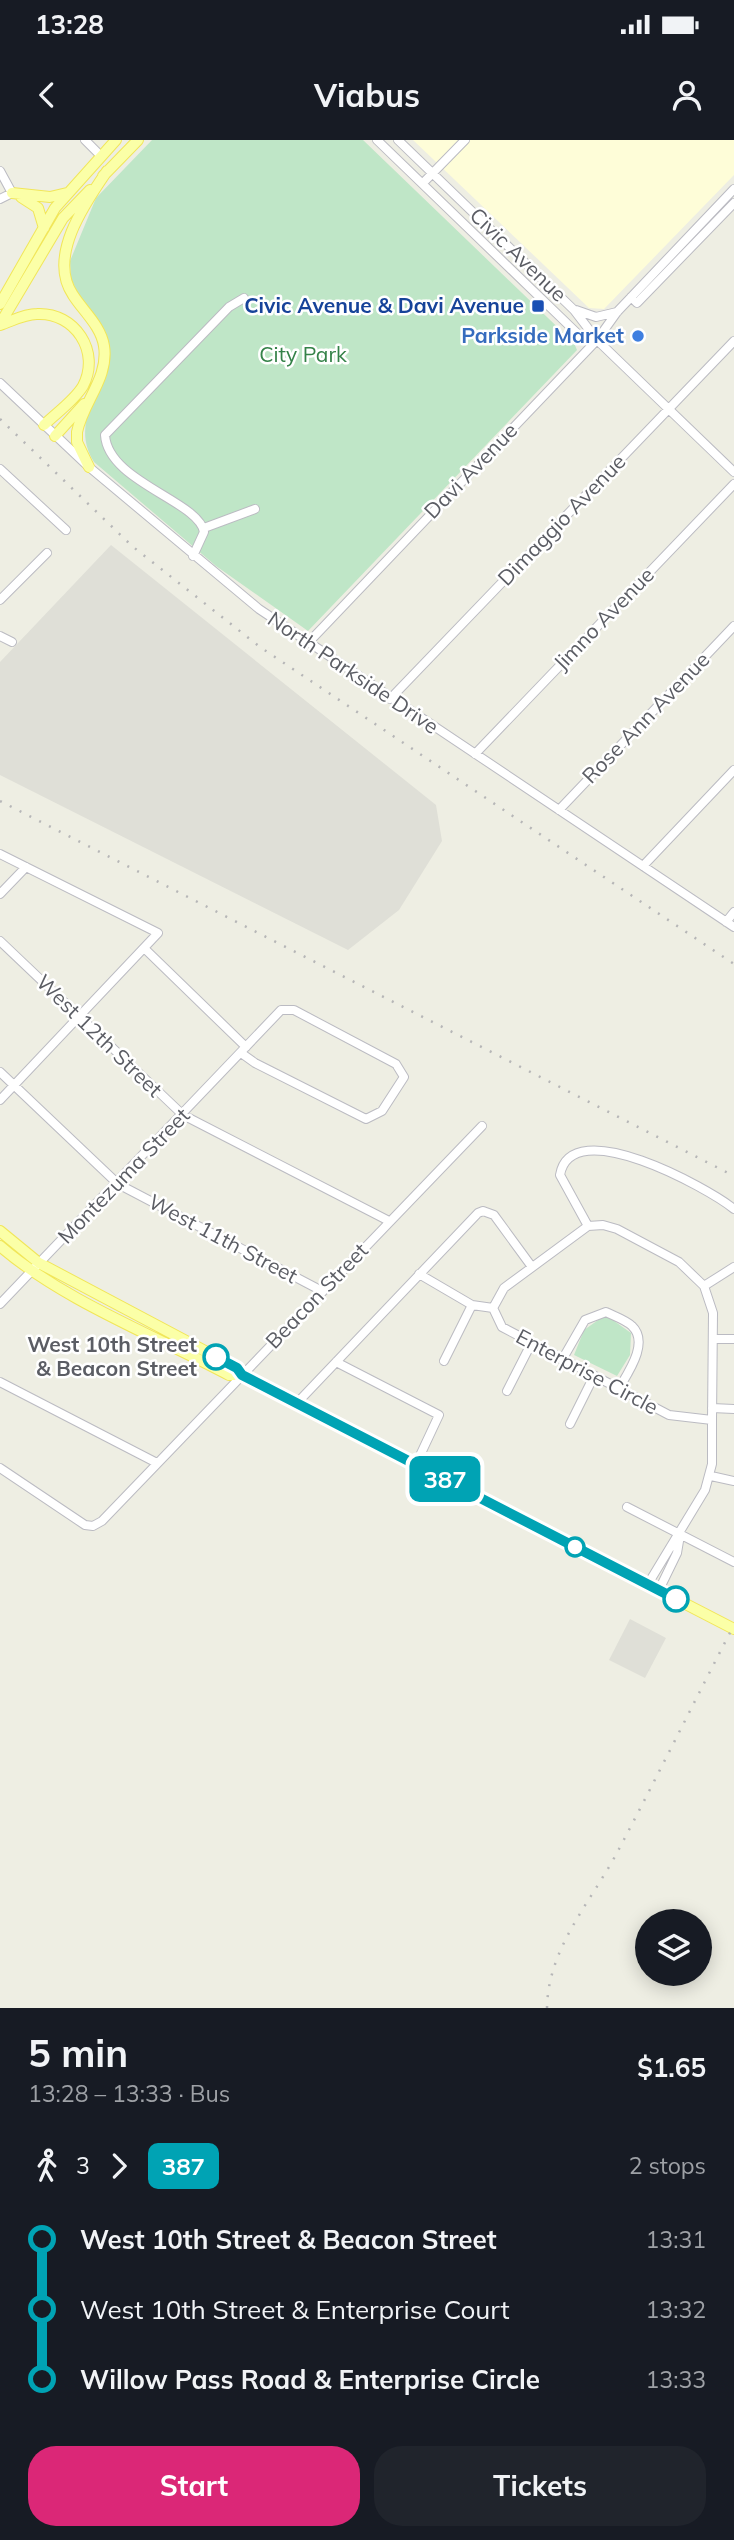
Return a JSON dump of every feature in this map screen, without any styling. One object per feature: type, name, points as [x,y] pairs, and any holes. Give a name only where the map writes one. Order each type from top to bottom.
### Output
[{"type":"main road","points":[[0,304],[67,193],[116,140]]},
{"type":"main road","points":[[0,325],[63,218],[138,140]]},
{"type":"main road","points":[[89,467],[77,442],[77,432],[102,374],[104,345],[100,333],[68,286],[64,263],[80,215],[107,171]]},
{"type":"main road","points":[[12,193],[50,197],[67,193]]},
{"type":"main road","points":[[12,193],[35,205],[44,228]]},
{"type":"main road","points":[[0,325],[28,315],[50,315],[67,321],[86,344],[90,360],[83,385],[44,425]]},
{"type":"main road","points":[[55,436],[91,397]]},
{"type":"main road","points":[[0,1231],[35,1268]]},
{"type":"main road","points":[[0,1246],[35,1268],[237,1368],[242,1375],[729,1626]]},
{"type":"street","points":[[85,140],[100,155]]},
{"type":"street","name":"Civic Avenue","points":[[377,140],[582,338],[597,340]]},
{"type":"street","name":"Civic Avenue","points":[[398,140],[574,310],[597,340]]},
{"type":"street","points":[[423,183],[465,140]]},
{"type":"street","points":[[0,171],[12,193],[0,199]]},
{"type":"street","name":"Davi Avenue","points":[[308,643],[597,340],[617,312],[734,189]]},
{"type":"street","name":"Davi Avenue","points":[[631,297],[637,303],[734,203]]},
{"type":"street","points":[[204,527],[197,516],[156,494],[129,471],[112,454],[106,444],[105,435],[229,307],[244,298]]},
{"type":"street","points":[[574,310],[596,317],[617,312]]},
{"type":"street","points":[[597,340],[734,472]]},
{"type":"street","name":"Dimaggio Avenue","points":[[390,699],[734,341]]},
{"type":"street","name":"North Parkside Drive","points":[[0,383],[89,467],[193,556],[308,643],[730,924]]},
{"type":"street","points":[[0,469],[66,530]]},
{"type":"street","name":"Jimno Avenue","points":[[475,754],[734,484]]},
{"type":"street","points":[[204,527],[256,509]]},
{"type":"street","points":[[193,556],[204,527]]},
{"type":"street","points":[[0,600],[47,553]]},
{"type":"street","name":"Rose Ann Avenue","points":[[559,810],[734,626]]},
{"type":"street","points":[[0,636],[12,642]]},
{"type":"street","points":[[643,866],[734,770]]},
{"type":"street","points":[[0,854],[158,933],[0,1100]]},
{"type":"street","points":[[0,894],[26,867]]},
{"type":"street","points":[[730,924],[734,912]]},
{"type":"street","name":"West 12th Street","points":[[0,941],[183,1115],[389,1221]]},
{"type":"street","points":[[144,948],[243,1050]]},
{"type":"street","name":"Montezuma Street","points":[[0,1304],[118,1184],[276,1013],[288,1009],[396,1064],[404,1077],[382,1111],[366,1119],[255,1063],[243,1050]]},
{"type":"street","name":"West 11th Street","points":[[0,1072],[118,1184],[323,1291]]},
{"type":"street","name":"Beacon Street","points":[[0,1468],[85,1525],[93,1526],[102,1521],[482,1126]]},
{"type":"street","points":[[588,1226],[560,1175],[563,1164],[569,1158],[584,1153],[607,1151],[639,1158],[734,1209]]},
{"type":"street","points":[[297,1403],[483,1211],[494,1215],[532,1267]]},
{"type":"street","points":[[419,1275],[472,1304],[494,1308],[504,1288],[588,1226],[617,1229],[679,1262],[704,1286],[713,1313],[711,1476],[680,1535],[668,1548],[648,1584]]},
{"type":"street","points":[[704,1286],[734,1267]]},
{"type":"street","points":[[444,1361],[472,1304]]},
{"type":"street","name":"Enterprise Circle","points":[[494,1308],[502,1327],[618,1390],[668,1415],[712,1420]]},
{"type":"street","points":[[562,1360],[585,1320],[606,1312],[633,1326],[638,1336],[635,1359],[618,1390]]},
{"type":"street","points":[[713,1339],[734,1339]]},
{"type":"street","points":[[507,1391],[531,1343]]},
{"type":"street","points":[[337,1362],[439,1415],[416,1464]]},
{"type":"street","points":[[570,1424],[594,1377]]},
{"type":"street","points":[[0,1382],[157,1463]]},
{"type":"street","points":[[712,1408],[734,1409]]},
{"type":"street","points":[[711,1476],[734,1481]]},
{"type":"street","points":[[627,1507],[734,1562]]},
{"type":"street","points":[[659,1590],[677,1553],[680,1535]]},
{"type":"shaded area","points":[[413,140],[734,140],[734,175],[604,309],[589,308]]},
{"type":"shaded area","points":[[111,545],[436,805],[442,841],[399,910],[348,950],[0,775],[0,662]]},
{"type":"shaded area","points":[[630,1619],[666,1638],[645,1678],[609,1660]]},
{"type":"green space","name":"City Park","points":[[152,140],[363,140],[574,343],[577,350],[308,631],[216,566],[94,462],[88,450],[85,425],[107,364],[71,278],[70,261],[96,198]]},
{"type":"green space","points":[[601,1318],[610,1318],[631,1333],[630,1355],[617,1376],[574,1355],[584,1330]]},
{"type":"railway","points":[[0,419],[132,546],[260,647],[734,964]]},
{"type":"railway","points":[[0,801],[734,1176]]},
{"type":"railway","points":[[547,2008],[549,1986],[563,1945],[619,1849],[734,1625]]},
{"type":"bus line","name":"387","points":[[216,1357],[237,1368],[242,1375],[676,1599]]},
{"type":"place","name":"Civic Avenue & Davi Avenue","points":[[538,306]]},
{"type":"place","name":"Parkside Market","points":[[638,336]]},
{"type":"place","name":"West 10th Street & Beacon Street","points":[[216,1357]]}]
